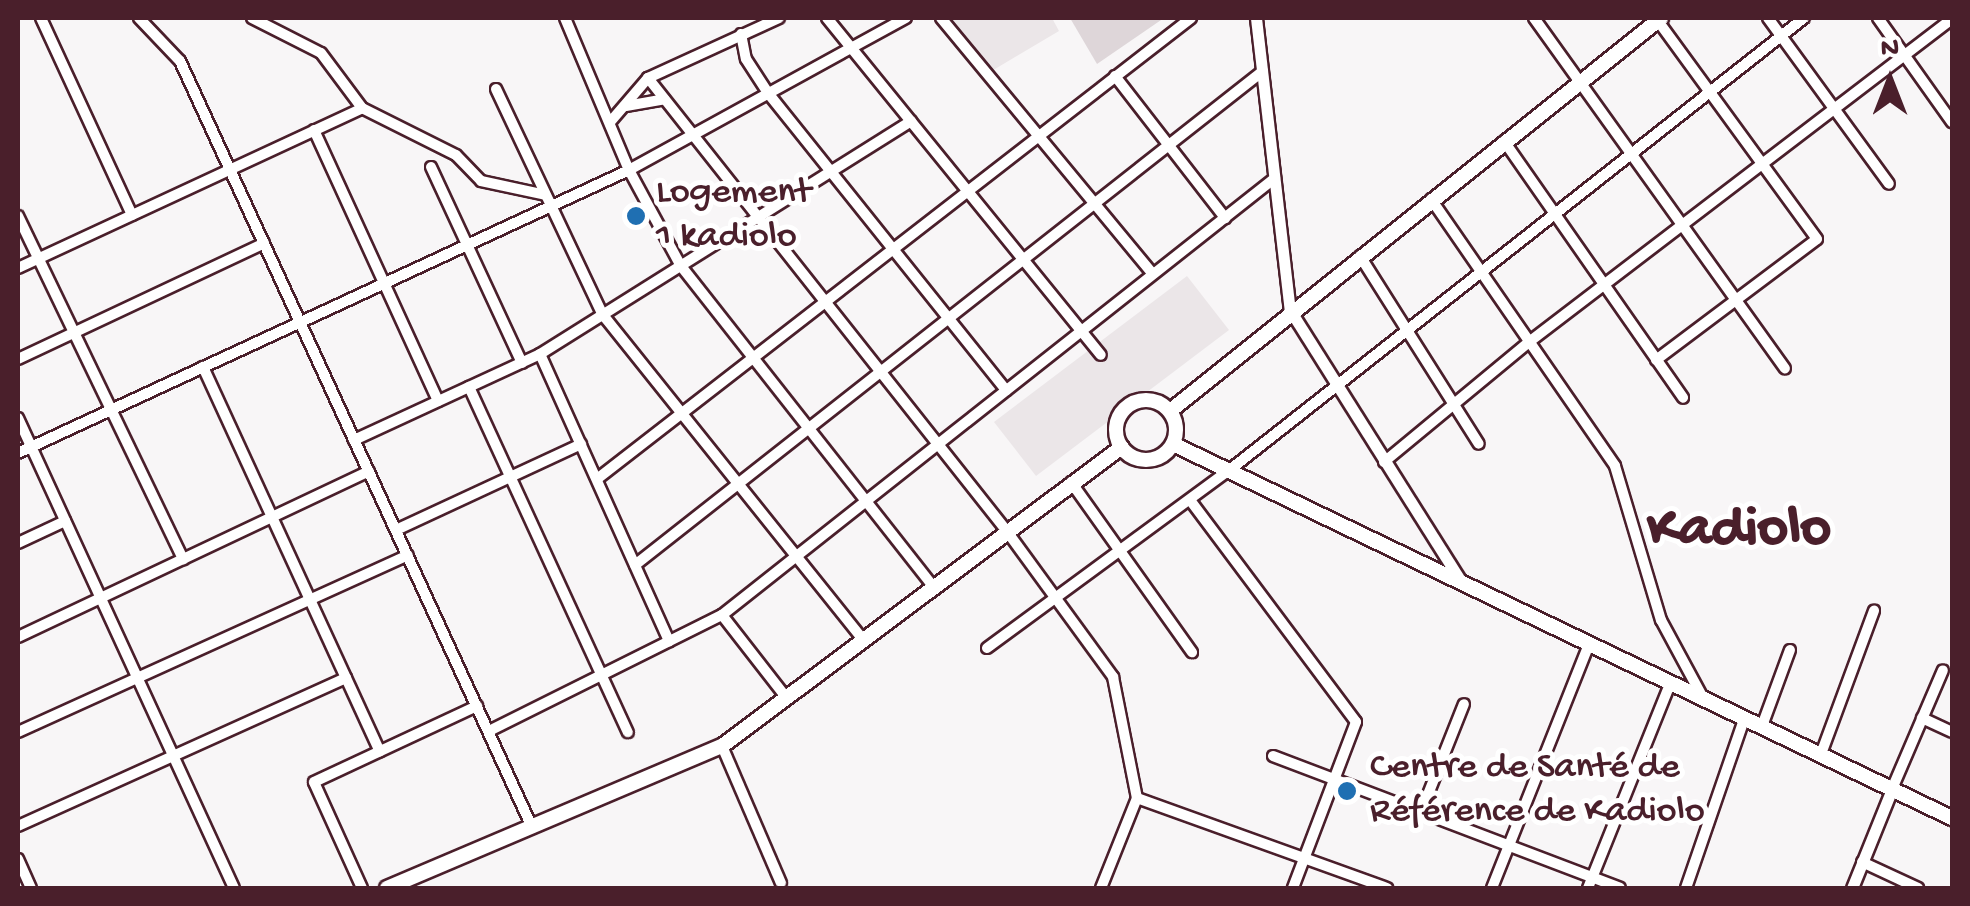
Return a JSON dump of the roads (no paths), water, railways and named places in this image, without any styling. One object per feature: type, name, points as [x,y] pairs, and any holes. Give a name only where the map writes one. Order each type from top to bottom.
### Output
[{"type":"main road","points":[[1170,410],[1658,18]]},
{"type":"main road","points":[[1153,400],[1170,410],[1177,427],[1173,444],[1148,461],[1121,447],[1116,422],[1126,408],[1153,400]]},
{"type":"main road","points":[[1173,444],[1952,818]]},
{"type":"main road","points":[[387,888],[722,746],[1070,481],[1121,447]]},
{"type":"street","points":[[41,18],[132,215]]},
{"type":"street","points":[[139,18],[180,61],[532,827]]},
{"type":"street","points":[[252,18],[321,53],[362,108],[456,155],[481,181],[548,200]]},
{"type":"street","points":[[565,18],[629,170],[681,266],[932,585]]},
{"type":"street","points":[[610,120],[648,78],[741,34],[752,23],[779,18]]},
{"type":"street","points":[[827,18],[1101,354]]},
{"type":"street","points":[[18,454],[467,245],[548,200],[629,170],[906,18]]},
{"type":"street","points":[[941,18],[1154,274]]},
{"type":"street","points":[[596,480],[1190,18]]},
{"type":"street","points":[[1256,18],[1290,310],[1462,584]]},
{"type":"street","points":[[1534,18],[1785,368]]},
{"type":"street","points":[[1656,360],[1817,240],[1658,18]]},
{"type":"street","points":[[1768,18],[1890,184]]},
{"type":"street","points":[[987,648],[1228,472],[1804,18]]},
{"type":"street","points":[[1878,18],[1952,122]]},
{"type":"street","points":[[1384,462],[1529,342],[1685,228],[1952,19]]},
{"type":"street","points":[[741,34],[746,58],[768,94],[1006,390]]},
{"type":"street","points":[[635,565],[1263,71]]},
{"type":"street","points":[[1115,76],[1225,218]]},
{"type":"street","points":[[648,78],[1006,530],[1114,677],[1137,798],[1102,888]]},
{"type":"street","points":[[496,89],[602,315],[862,638]]},
{"type":"street","points":[[602,100],[623,106],[664,99]]},
{"type":"street","points":[[18,268],[362,108]]},
{"type":"street","points":[[354,440],[540,354],[911,120]]},
{"type":"street","points":[[314,130],[438,401]]},
{"type":"street","points":[[1504,141],[1683,398]]},
{"type":"street","points":[[431,167],[522,363]]},
{"type":"street","points":[[489,731],[722,614],[1275,178]]},
{"type":"street","points":[[1431,199],[1615,466],[1662,620],[1702,696]]},
{"type":"street","points":[[18,216],[42,257],[183,558]]},
{"type":"street","points":[[18,359],[264,244]]},
{"type":"street","points":[[1360,255],[1478,444]]},
{"type":"street","points":[[540,354],[669,641]]},
{"type":"street","points":[[203,368],[380,751]]},
{"type":"street","points":[[469,387],[628,732]]},
{"type":"street","points":[[18,418],[234,888]]},
{"type":"street","points":[[396,530],[581,444]]},
{"type":"street","points":[[18,636],[369,471]]},
{"type":"street","points":[[1070,481],[1192,652]]},
{"type":"street","points":[[1190,500],[1356,722],[1292,888]]},
{"type":"street","points":[[18,543],[65,520]]},
{"type":"street","points":[[18,732],[408,554]]},
{"type":"street","points":[[1821,754],[1874,611]]},
{"type":"street","points":[[722,614],[785,696]]},
{"type":"street","points":[[1492,888],[1589,644]]},
{"type":"street","points":[[1762,726],[1790,650]]},
{"type":"street","points":[[1852,888],[1942,670]]},
{"type":"street","points":[[18,826],[346,678]]},
{"type":"street","points":[[1591,883],[1671,682]]},
{"type":"street","points":[[1421,812],[1464,704]]},
{"type":"street","points":[[362,888],[314,782],[478,706]]},
{"type":"street","points":[[1686,888],[1745,717]]},
{"type":"street","points":[[1922,718],[1952,732]]},
{"type":"street","points":[[722,746],[781,883]]},
{"type":"street","points":[[1273,756],[1509,846],[1591,883],[1620,888]]},
{"type":"street","points":[[1137,798],[1387,888]]},
{"type":"street","points":[[18,859],[31,888]]},
{"type":"street","points":[[1862,862],[1918,888]]},
{"type":"place","name":"Logement 1 kadiolo","points":[[636,216]]},
{"type":"place","name":"Centre de Santé de Référence de Kadiolo","points":[[1347,791]]},
{"type":"district","name":"Kadiolo","points":[[1739,532]]}]
